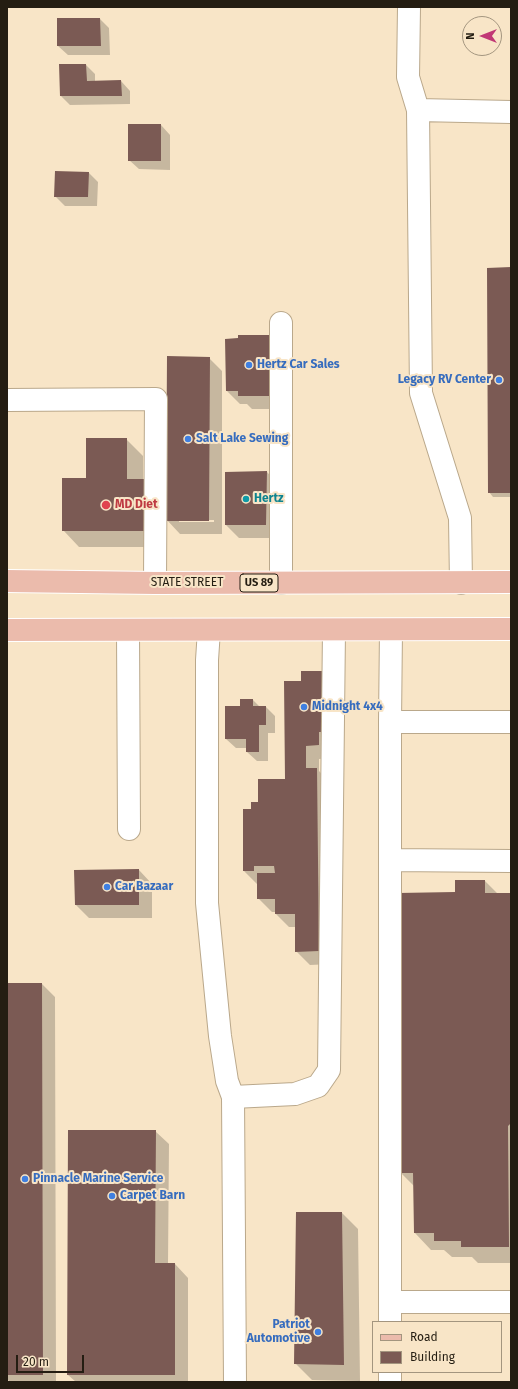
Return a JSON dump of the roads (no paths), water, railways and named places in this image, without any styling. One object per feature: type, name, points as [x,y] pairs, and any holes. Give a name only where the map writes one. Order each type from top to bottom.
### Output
[{"type":"main road","name":"STATE STREET","points":[[7,581],[155,583],[511,582]]},
{"type":"main road","points":[[7,630],[511,629]]},
{"type":"lane","points":[[409,7],[408,77],[418,110],[421,393],[460,518],[461,582]]},
{"type":"lane","points":[[418,110],[511,112]]},
{"type":"lane","points":[[281,323],[281,582]]},
{"type":"lane","points":[[7,400],[156,399],[155,583]]},
{"type":"lane","points":[[128,630],[129,829]]},
{"type":"lane","points":[[209,630],[207,668],[206,903],[220,1036],[227,1081],[233,1098],[234,1382]]},
{"type":"lane","points":[[233,1098],[295,1094],[318,1086],[329,1070],[334,630]]},
{"type":"lane","points":[[391,630],[390,1312],[511,1302]]},
{"type":"lane","points":[[390,722],[511,722]]},
{"type":"lane","points":[[390,860],[511,861]]},
{"type":"place","name":"Hertz Car Sales","points":[[249,365]]},
{"type":"place","name":"Legacy RV Center","points":[[499,380]]},
{"type":"place","name":"Salt Lake Sewing","points":[[188,439]]},
{"type":"place","name":"Hertz","points":[[246,499]]},
{"type":"place","name":"MD Diet","points":[[106,505]]},
{"type":"place","name":"Midnight 4x4","points":[[304,707]]},
{"type":"place","name":"Car Bazaar","points":[[107,887]]},
{"type":"place","name":"Pinnacle Marine Service","points":[[25,1179]]},
{"type":"place","name":"Carpet Barn","points":[[112,1196]]},
{"type":"place","name":"Patriot Automotive","points":[[318,1332]]}]
